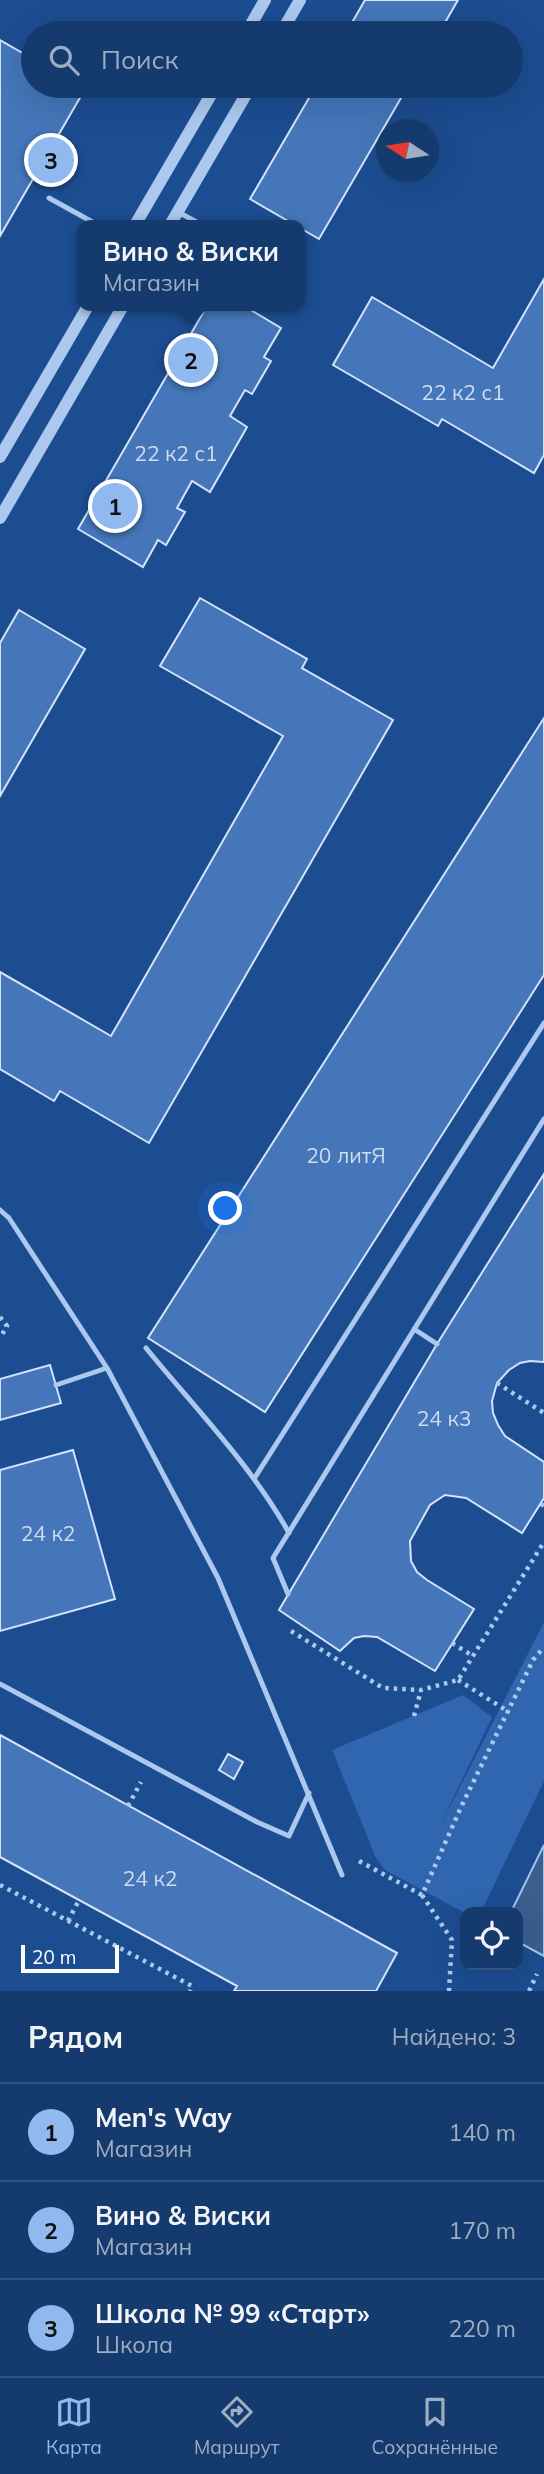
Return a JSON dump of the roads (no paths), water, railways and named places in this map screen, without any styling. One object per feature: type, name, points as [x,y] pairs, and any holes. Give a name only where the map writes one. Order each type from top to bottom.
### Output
[{"type":"street","points":[[253,21],[265,0]]},
{"type":"street","points":[[288,21],[300,0]]},
{"type":"street","points":[[138,220],[209,98]]},
{"type":"street","points":[[173,220],[244,98]]},
{"type":"street","points":[[0,457],[85,311]]},
{"type":"street","points":[[0,518],[120,311]]},
{"type":"lane","points":[[49,198],[89,220]]},
{"type":"lane","points":[[178,212],[193,220]]},
{"type":"lane","points":[[254,1479],[544,1023]]},
{"type":"lane","points":[[288,1594],[274,1558],[544,1119]]},
{"type":"lane","points":[[0,1210],[9,1218],[107,1368],[218,1578],[342,1875]]},
{"type":"lane","points":[[414,1329],[437,1344]]},
{"type":"lane","points":[[146,1348],[254,1479],[289,1532]]},
{"type":"lane","points":[[56,1385],[107,1368]]},
{"type":"lane","points":[[0,1684],[257,1822],[289,1836],[309,1793]]},
{"type":"place","name":"Школа № 99 «Старт»","points":[[51,160]]},
{"type":"place","name":"Вино & Виски","points":[[191,360]]},
{"type":"place","name":"Men's Way","points":[[115,506]]}]
